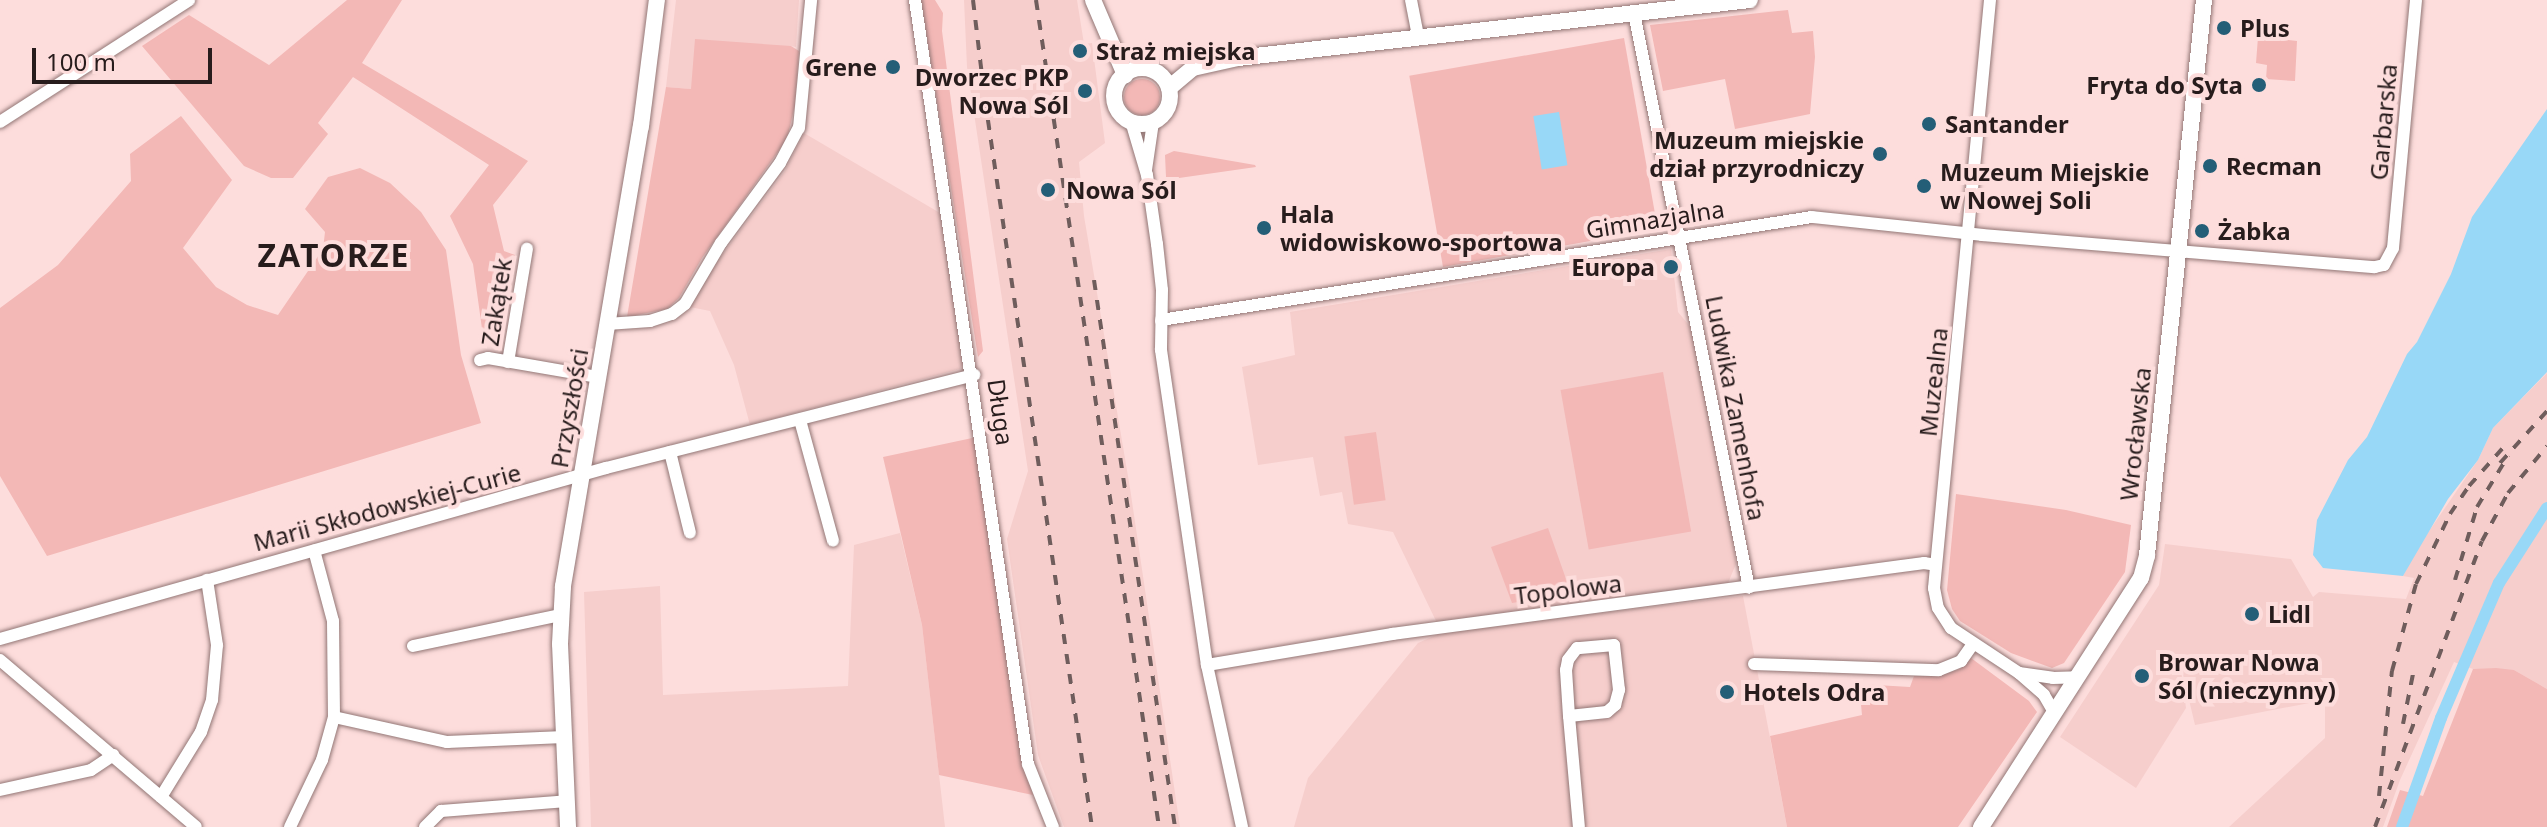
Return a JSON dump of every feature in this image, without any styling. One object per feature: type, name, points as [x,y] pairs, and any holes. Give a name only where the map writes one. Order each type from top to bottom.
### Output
[{"type":"street","points":[[0,122],[189,0]]},
{"type":"street","name":"Przyszłości","points":[[568,827],[560,615],[648,79],[657,0]]},
{"type":"street","points":[[607,324],[650,321],[672,314],[685,304],[721,243],[780,163],[799,128],[811,0]]},
{"type":"street","name":"Długa","points":[[915,0],[974,375],[1028,764],[1053,827]]},
{"type":"street","points":[[1093,0],[1125,75]]},
{"type":"street","points":[[1411,0],[1418,36]]},
{"type":"street","points":[[1146,170],[1153,122],[1165,111],[1169,88],[1185,72],[1221,60],[1632,6],[1750,0]]},
{"type":"street","name":"Muzealna","points":[[1990,0],[1934,588],[1938,608],[1951,628],[1972,645],[2019,673],[2044,695],[2054,712]]},
{"type":"street","name":"Wrocławska","points":[[1981,827],[2141,578],[2147,555],[2204,0]]},
{"type":"street","name":"Garbarska","points":[[2393,248],[2416,0]]},
{"type":"street","name":"Ludwika Zamenhofa","points":[[1632,6],[1749,588]]},
{"type":"street","points":[[1169,88],[1154,71],[1139,69],[1125,75],[1114,96],[1119,111],[1131,121],[1146,170],[1162,290],[1166,389],[1207,665],[1242,827]]},
{"type":"street","points":[[1131,121],[1153,122]]},
{"type":"street","name":"Gimnazjalna","points":[[1161,320],[1812,217],[1968,234],[2375,267],[2384,265],[2393,248]]},
{"type":"street","name":"Zakątek","points":[[508,362],[527,249]]},
{"type":"street","name":"Zakątek","points":[[480,360],[598,377]]},
{"type":"street","name":"Marii Skłodowskiej-Curie","points":[[0,639],[670,452],[974,375]]},
{"type":"street","points":[[800,420],[833,541]]},
{"type":"street","points":[[670,452],[690,533]]},
{"type":"street","points":[[290,827],[322,760],[334,717],[333,621],[314,550]]},
{"type":"street","name":"Topolowa","points":[[1207,665],[1392,634],[1924,563],[1936,565]]},
{"type":"street","points":[[161,797],[201,732],[212,700],[217,634],[207,580]]},
{"type":"street","points":[[413,646],[560,615]]},
{"type":"street","points":[[1569,716],[1607,712],[1615,705],[1619,690],[1614,645],[1585,646],[1572,653],[1566,670],[1569,716],[1579,827]]},
{"type":"street","points":[[1754,664],[1939,670],[1961,661],[1972,645]]},
{"type":"street","points":[[0,660],[196,827]]},
{"type":"street","points":[[2019,673],[2053,678],[2077,677]]},
{"type":"street","points":[[334,717],[447,742],[564,737]]},
{"type":"street","points":[[0,790],[91,770],[113,755]]},
{"type":"street","points":[[425,827],[441,811],[567,801]]},
{"type":"shaded area","points":[[347,0],[402,0],[362,63],[528,161],[493,205],[504,251],[515,255],[502,333],[483,336],[473,264],[450,216],[489,165],[353,77],[318,123],[328,134],[293,178],[271,178],[244,166],[142,46],[189,15],[269,65]]},
{"type":"shaded area","points":[[676,0],[799,0],[796,47],[791,46],[691,89],[666,87]]},
{"type":"shaded area","points":[[921,0],[935,0],[943,13],[942,31],[983,351],[978,357]]},
{"type":"shaded area","points":[[964,0],[1077,0],[1084,44],[1092,43],[1105,143],[1079,162],[1084,216],[1130,488],[1180,827],[1064,827],[1038,755],[1007,539],[1028,471],[967,67]]},
{"type":"shaded area","points":[[1788,10],[1792,33],[1813,31],[1815,57],[1810,114],[1735,129],[1725,79],[1663,91],[1650,25]]},
{"type":"shaded area","points":[[2258,37],[2297,41],[2295,81],[2266,79],[2267,65],[2256,63]]},
{"type":"shaded area","points":[[1624,38],[1658,229],[1443,267],[1409,76]]},
{"type":"shaded area","points":[[695,39],[791,46],[799,51],[795,105],[787,139],[702,258],[679,298],[667,309],[627,317],[666,87],[691,89]]},
{"type":"shaded area","points":[[1142,79],[1154,85],[1160,97],[1154,109],[1142,115],[1130,109],[1124,97],[1130,85]]},
{"type":"shaded area","points":[[181,116],[232,180],[183,248],[216,287],[247,305],[278,315],[323,249],[325,232],[305,209],[328,177],[360,168],[390,183],[421,212],[446,250],[461,355],[481,423],[47,556],[0,476],[0,308],[58,265],[131,181],[130,154]]},
{"type":"shaded area","points":[[804,133],[940,213],[967,357],[960,369],[750,425],[734,365],[710,311],[690,307],[716,263],[785,171]]},
{"type":"shaded area","points":[[1174,151],[1256,167],[1172,179],[1166,177],[1165,155]]},
{"type":"shaded area","points":[[1671,249],[1678,312],[1692,329],[1732,536],[1736,564],[1728,583],[1437,623],[1393,532],[1348,524],[1342,492],[1320,496],[1313,457],[1258,465],[1242,367],[1295,355],[1290,312]]},
{"type":"shaded area","points":[[1663,372],[1691,532],[1589,550],[1561,390]]},
{"type":"shaded area","points":[[2547,373],[2547,689],[2514,670],[2473,669],[2454,662],[2400,780],[2383,827],[2229,827],[2325,738],[2325,700],[2195,725],[2180,662],[2186,708],[2136,788],[2060,737],[2159,585],[2165,544],[2291,559],[2313,597],[2319,592],[2406,599],[2414,578],[2403,576],[2416,550],[2478,460],[2493,428]]},
{"type":"shaded area","points":[[1376,432],[1386,500],[1354,505],[1344,436]]},
{"type":"shaded area","points":[[977,437],[1025,769],[1033,795],[939,775],[922,625],[883,457]]},
{"type":"shaded area","points":[[1956,494],[2066,510],[2131,525],[2125,572],[2064,663],[2052,668],[2011,653],[1960,621],[1952,609],[1947,590]]},
{"type":"shaded area","points":[[1548,528],[1571,593],[1512,603],[1491,547]]},
{"type":"shaded area","points":[[900,533],[922,625],[945,827],[591,827],[584,592],[660,586],[663,695],[848,686],[854,545]]},
{"type":"shaded area","points":[[1743,596],[1787,827],[1294,827],[1308,778],[1418,643],[1443,632]]},
{"type":"shaded area","points":[[1971,658],[2029,701],[2037,712],[1958,827],[1787,827],[1770,736],[1862,715],[1859,684],[1910,687],[1914,676],[1939,676],[1960,669]]},
{"type":"shaded area","points":[[2473,669],[2514,670],[2547,689],[2547,827],[2387,827],[2400,790],[2423,796]]},
{"type":"water","points":[[2547,109],[2547,372],[2493,428],[2478,460],[2448,499],[2403,576],[2323,568],[2313,555],[2317,520],[2348,460],[2367,437],[2407,354],[2417,342],[2451,274],[2472,217]]},
{"type":"water","points":[[1559,112],[1567,165],[1542,169],[1533,116]]},
{"type":"waterway","points":[[2402,827],[2441,718],[2499,583],[2547,508]]},
{"type":"railway","points":[[973,0],[1092,827]]},
{"type":"railway","points":[[1036,0],[1159,827]]},
{"type":"railway","points":[[1094,280],[1175,827]]},
{"type":"railway","points":[[2500,463],[2547,411]]},
{"type":"railway","points":[[2375,827],[2482,541],[2508,493],[2547,446]]},
{"type":"railway","points":[[2379,796],[2392,671],[2416,584],[2450,514],[2469,486],[2502,449]]},
{"type":"railway","points":[[2455,580],[2477,507],[2508,456]]},
{"type":"railway","points":[[2403,724],[2413,674]]},
{"type":"place","name":"Plus","points":[[2224,28]]},
{"type":"place","name":"Straż miejska","points":[[1080,51]]},
{"type":"place","name":"Grene","points":[[893,67]]},
{"type":"place","name":"Fryta do Syta","points":[[2259,85]]},
{"type":"place","name":"Dworzec PKP Nowa Sól","points":[[1085,91]]},
{"type":"place","name":"Santander","points":[[1929,124]]},
{"type":"place","name":"Muzeum miejskie dział przyrodniczy","points":[[1880,154]]},
{"type":"place","name":"Recman","points":[[2210,166]]},
{"type":"place","name":"Muzeum Miejskie w Nowej Soli","points":[[1924,186]]},
{"type":"place","name":"Nowa Sól","points":[[1048,190]]},
{"type":"place","name":"Hala widowiskowo-sportowa","points":[[1264,228]]},
{"type":"place","name":"Żabka","points":[[2202,231]]},
{"type":"place","name":"Europa","points":[[1671,267]]},
{"type":"place","name":"Lidl","points":[[2252,614]]},
{"type":"place","name":"Browar Nowa Sól (nieczynny)","points":[[2142,676]]},
{"type":"place","name":"Hotels Odra","points":[[1727,692]]},
{"type":"district","name":"ZATORZE","points":[[334,255]]}]
